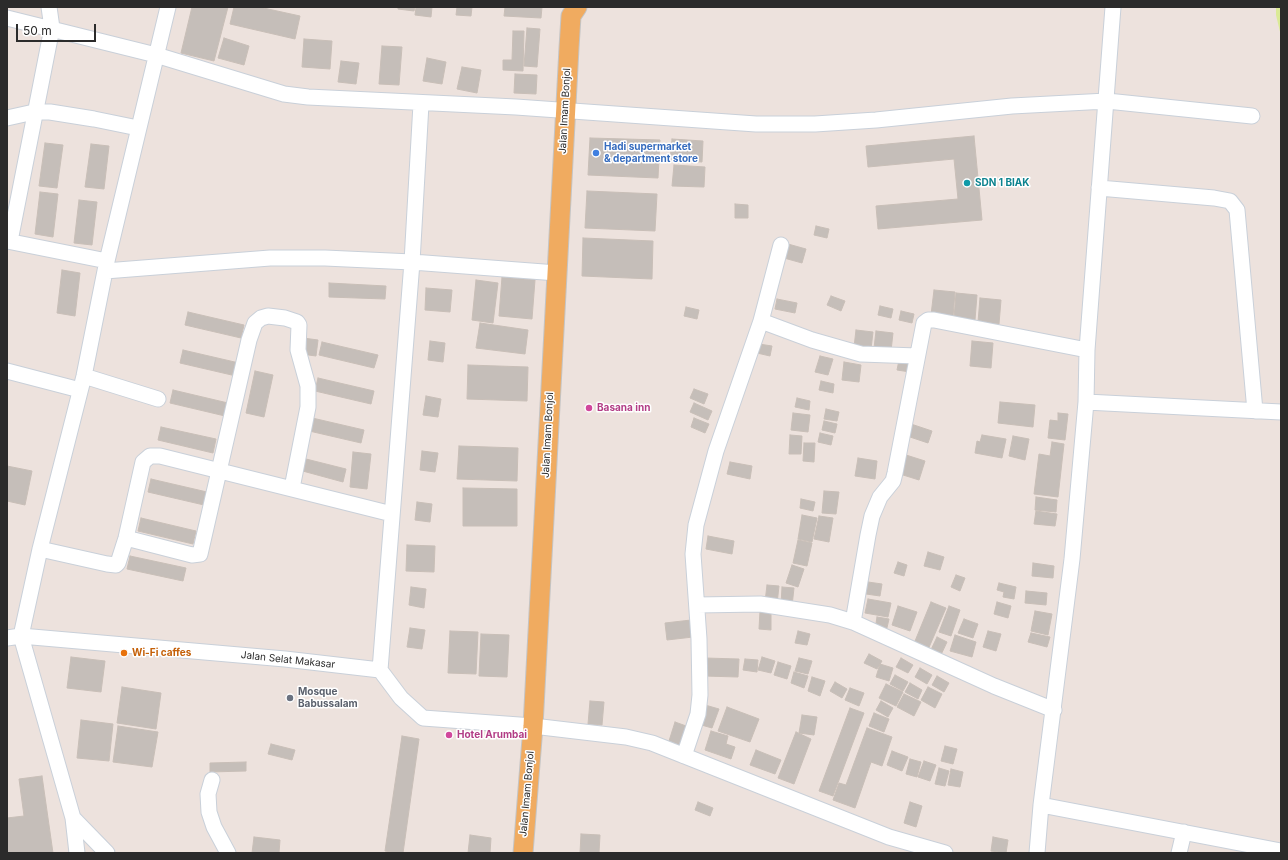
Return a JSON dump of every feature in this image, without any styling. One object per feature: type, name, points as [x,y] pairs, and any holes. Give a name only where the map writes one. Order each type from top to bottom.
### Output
[{"type":"main road","name":"Jalan Imam Bonjol","points":[[522,853],[533,726],[571,10]]},
{"type":"street","points":[[49,7],[52,28],[9,241],[106,266],[270,258],[324,258],[412,262],[557,273]]},
{"type":"street","points":[[77,853],[73,818],[14,637],[40,549],[82,383],[106,266],[168,7]]},
{"type":"street","points":[[1037,853],[1041,805],[1072,559],[1086,402],[1087,350],[1113,7]]},
{"type":"street","points":[[7,18],[156,55],[284,94],[336,99],[420,104],[516,107],[565,112],[756,124],[815,124],[1012,106],[1107,101],[1252,116]]},
{"type":"street","points":[[420,104],[412,262],[380,670],[401,698],[423,718],[533,726],[626,737],[652,743],[889,837],[944,853]]},
{"type":"street","points":[[7,118],[34,112],[50,112],[94,118],[138,128]]},
{"type":"street","points":[[1099,188],[1214,198],[1230,202],[1237,210],[1255,411]]},
{"type":"street","points":[[684,756],[698,714],[700,695],[694,554],[696,526],[716,451],[761,322],[781,244]]},
{"type":"street","points":[[126,538],[192,555],[200,554],[249,340],[255,322],[260,318],[268,316],[285,318],[297,322],[299,325],[298,350],[308,386],[309,398],[292,488]]},
{"type":"street","points":[[853,622],[868,535],[878,501],[893,481],[895,473],[924,323],[928,320],[934,320],[1087,350]]},
{"type":"street","points":[[761,322],[820,343],[861,354],[917,356]]},
{"type":"street","points":[[7,371],[82,383],[158,399]]},
{"type":"street","points":[[1086,402],[1281,412]]},
{"type":"street","points":[[40,549],[116,565],[121,556],[126,538],[143,462],[150,456],[160,456],[220,470],[392,514]]},
{"type":"street","points":[[697,605],[760,604],[808,610],[853,622],[994,686],[1054,710]]},
{"type":"street","name":"Jalan Selat Makasar","points":[[14,637],[285,659],[380,670]]},
{"type":"street","points":[[212,780],[208,794],[209,812],[214,827],[228,853]]},
{"type":"street","points":[[1041,805],[1281,851]]},
{"type":"street","points":[[73,818],[107,853]]},
{"type":"street","points":[[1179,853],[1184,832]]},
{"type":"green space","points":[[1276,7],[1281,7],[1281,36],[1276,15]]},
{"type":"building","points":[[192,7],[228,7],[214,61],[181,53]]},
{"type":"building","points":[[234,7],[259,7],[300,16],[295,39],[230,24]]},
{"type":"building","points":[[398,7],[415,7],[414,11],[398,9]]},
{"type":"building","points":[[416,7],[432,7],[431,17],[415,15]]},
{"type":"building","points":[[457,7],[472,7],[471,16],[456,15]]},
{"type":"building","points":[[505,7],[542,7],[541,18],[504,16]]},
{"type":"building","points":[[527,28],[540,29],[537,67],[524,66]]},
{"type":"building","points":[[513,31],[524,31],[523,71],[503,70],[503,60],[512,60]]},
{"type":"building","points":[[224,38],[249,46],[244,65],[218,58]]},
{"type":"building","points":[[304,39],[332,41],[330,69],[302,67]]},
{"type":"building","points":[[382,46],[402,47],[399,85],[379,84]]},
{"type":"building","points":[[427,58],[446,62],[442,84],[423,81]]},
{"type":"building","points":[[341,61],[359,63],[356,84],[338,82]]},
{"type":"building","points":[[462,67],[481,70],[477,93],[457,89]]},
{"type":"building","points":[[515,74],[537,75],[536,94],[514,93]]},
{"type":"building","name":"SDN 1 BIAK","points":[[974,136],[982,220],[878,229],[876,206],[958,199],[954,159],[868,167],[866,146]]},
{"type":"building","points":[[590,138],[660,140],[658,178],[588,175]]},
{"type":"building","points":[[672,139],[703,141],[702,162],[670,160]]},
{"type":"building","points":[[45,143],[63,145],[57,188],[39,186]]},
{"type":"building","points":[[91,144],[109,146],[104,189],[85,187]]},
{"type":"building","points":[[674,165],[705,167],[704,187],[672,186]]},
{"type":"building","points":[[587,191],[657,194],[655,231],[585,228]]},
{"type":"building","points":[[40,192],[58,194],[53,237],[35,234]]},
{"type":"building","points":[[79,200],[97,202],[92,245],[74,243]]},
{"type":"building","points":[[735,204],[748,205],[748,218],[735,218]]},
{"type":"building","points":[[816,226],[829,229],[827,238],[814,235]]},
{"type":"building","points":[[583,238],[653,241],[652,279],[582,276]]},
{"type":"building","points":[[788,244],[806,249],[802,263],[784,258]]},
{"type":"building","points":[[62,270],[80,273],[75,316],[57,313]]},
{"type":"building","points":[[502,277],[535,280],[532,319],[499,316]]},
{"type":"building","points":[[476,280],[498,283],[493,323],[472,320]]},
{"type":"building","points":[[329,283],[386,286],[385,299],[329,297]]},
{"type":"building","points":[[426,288],[452,290],[450,312],[425,310]]},
{"type":"building","points":[[934,290],[955,292],[953,317],[931,315]]},
{"type":"building","points":[[956,293],[977,295],[975,320],[954,318]]},
{"type":"building","points":[[831,296],[845,301],[841,311],[827,305]]},
{"type":"building","points":[[980,298],[1001,300],[999,324],[978,322]]},
{"type":"building","points":[[777,299],[797,303],[795,313],[775,309]]},
{"type":"building","points":[[880,306],[893,309],[891,318],[878,315]]},
{"type":"building","points":[[686,307],[699,310],[697,319],[684,316]]},
{"type":"building","points":[[901,311],[914,314],[912,323],[899,320]]},
{"type":"building","points":[[188,312],[244,325],[241,338],[185,325]]},
{"type":"building","points":[[480,323],[528,330],[525,354],[476,348]]},
{"type":"building","points":[[856,330],[873,332],[871,349],[854,347]]},
{"type":"building","points":[[876,331],[893,333],[891,351],[874,348]]},
{"type":"building","points":[[303,338],[318,340],[316,356],[301,354]]},
{"type":"building","points":[[430,341],[445,343],[443,362],[428,360]]},
{"type":"building","points":[[972,341],[993,343],[991,368],[970,366]]},
{"type":"building","points":[[322,342],[378,355],[374,368],[319,355]]},
{"type":"building","points":[[759,344],[772,346],[770,356],[757,353]]},
{"type":"building","points":[[183,350],[239,363],[236,376],[180,363]]},
{"type":"building","points":[[820,356],[833,359],[828,375],[815,372]]},
{"type":"building","points":[[899,360],[912,363],[910,372],[897,370]]},
{"type":"building","points":[[844,362],[861,365],[859,382],[842,380]]},
{"type":"building","points":[[468,365],[528,367],[527,401],[467,399]]},
{"type":"building","points":[[255,371],[273,375],[264,417],[246,413]]},
{"type":"building","points":[[318,378],[374,391],[371,404],[315,391]]},
{"type":"building","points":[[821,381],[834,384],[833,393],[819,390]]},
{"type":"building","points":[[694,389],[708,394],[704,404],[690,398]]},
{"type":"building","points":[[173,390],[228,403],[225,416],[170,403]]},
{"type":"building","points":[[426,396],[441,399],[438,417],[423,415]]},
{"type":"building","points":[[797,398],[810,401],[809,410],[795,407]]},
{"type":"building","points":[[1000,402],[1035,405],[1033,427],[998,423]]},
{"type":"building","points":[[694,403],[712,411],[708,420],[690,412]]},
{"type":"building","points":[[826,409],[839,412],[837,421],[824,419]]},
{"type":"building","points":[[793,413],[810,415],[808,432],[791,430]]},
{"type":"building","points":[[1058,413],[1068,414],[1065,440],[1048,438],[1050,420],[1058,421]]},
{"type":"building","points":[[308,417],[364,430],[361,443],[305,430]]},
{"type":"building","points":[[694,418],[709,424],[705,433],[691,427]]},
{"type":"building","points":[[824,421],[837,424],[835,433],[822,430]]},
{"type":"building","points":[[911,424],[932,431],[928,443],[907,436]]},
{"type":"building","points":[[161,427],[216,439],[213,453],[158,440]]},
{"type":"building","points":[[820,433],[833,436],[831,445],[818,442]]},
{"type":"building","points":[[790,435],[802,436],[801,454],[789,454]]},
{"type":"building","points":[[982,435],[1006,439],[1002,458],[975,453],[977,441],[980,442]]},
{"type":"building","points":[[1013,436],[1029,439],[1025,460],[1009,456]]},
{"type":"building","points":[[1052,442],[1064,444],[1058,497],[1034,494],[1039,454],[1050,456]]},
{"type":"building","points":[[804,443],[815,443],[814,462],[803,461]]},
{"type":"building","points":[[459,446],[518,448],[517,481],[457,479]]},
{"type":"building","points":[[422,451],[438,453],[435,472],[420,470]]},
{"type":"building","points":[[353,452],[371,454],[367,489],[350,487]]},
{"type":"building","points":[[906,455],[925,461],[919,480],[900,474]]},
{"type":"building","points":[[302,458],[346,469],[343,482],[299,470]]},
{"type":"building","points":[[858,458],[877,461],[875,479],[855,476]]},
{"type":"building","points":[[730,462],[752,466],[750,479],[727,474]]},
{"type":"building","points":[[7,466],[32,471],[25,505],[7,501]]},
{"type":"building","points":[[151,479],[207,492],[204,505],[148,492]]},
{"type":"building","points":[[463,488],[517,489],[517,526],[463,526]]},
{"type":"building","points":[[824,491],[839,492],[836,514],[822,513]]},
{"type":"building","points":[[1036,497],[1057,500],[1056,512],[1035,510]]},
{"type":"building","points":[[801,499],[815,502],[813,511],[800,508]]},
{"type":"building","points":[[417,502],[432,504],[430,522],[415,520]]},
{"type":"building","points":[[1036,511],[1057,514],[1055,526],[1034,524]]},
{"type":"building","points":[[802,515],[817,518],[812,542],[798,539]]},
{"type":"building","points":[[819,516],[833,518],[829,542],[814,539]]},
{"type":"building","points":[[141,518],[196,531],[193,544],[138,531]]},
{"type":"building","points":[[708,536],[734,541],[732,554],[706,549]]},
{"type":"building","points":[[798,540],[812,543],[807,566],[793,563]]},
{"type":"building","points":[[407,545],[435,546],[434,572],[406,571]]},
{"type":"building","points":[[928,552],[944,557],[940,570],[924,566]]},
{"type":"building","points":[[130,556],[186,568],[183,581],[127,569]]},
{"type":"building","points":[[898,562],[907,565],[904,576],[894,573]]},
{"type":"building","points":[[1033,563],[1054,566],[1053,578],[1032,576]]},
{"type":"building","points":[[792,565],[804,569],[798,587],[786,583]]},
{"type":"building","points":[[956,575],[965,578],[960,591],[951,587]]},
{"type":"building","points":[[868,582],[882,584],[880,596],[866,594]]},
{"type":"building","points":[[999,583],[1016,587],[1014,599],[1003,597],[1004,592],[997,590]]},
{"type":"building","points":[[767,585],[779,586],[777,604],[765,602]]},
{"type":"building","points":[[411,587],[426,589],[424,608],[409,605]]},
{"type":"building","points":[[782,587],[794,588],[792,606],[781,605]]},
{"type":"building","points":[[1026,591],[1047,593],[1046,605],[1025,603]]},
{"type":"building","points":[[868,599],[891,603],[888,617],[865,613]]},
{"type":"building","points":[[931,602],[946,608],[927,652],[913,646]]},
{"type":"building","points":[[997,602],[1011,606],[1008,618],[994,614]]},
{"type":"building","points":[[898,606],[917,612],[910,631],[892,625]]},
{"type":"building","points":[[949,606],[960,610],[951,636],[939,632]]},
{"type":"building","points":[[760,611],[771,611],[771,630],[759,629]]},
{"type":"building","points":[[1035,611],[1052,614],[1048,635],[1031,631]]},
{"type":"building","points":[[877,617],[889,619],[886,632],[875,630]]},
{"type":"building","points":[[964,619],[978,624],[973,638],[958,633]]},
{"type":"building","points":[[691,620],[693,637],[667,640],[665,623]]},
{"type":"building","points":[[410,628],[425,630],[422,649],[407,647]]},
{"type":"building","points":[[450,631],[478,632],[476,674],[448,673]]},
{"type":"building","points":[[798,631],[810,634],[807,645],[795,643]]},
{"type":"building","points":[[988,631],[1001,634],[996,651],[983,647]]},
{"type":"building","points":[[1031,633],[1050,637],[1047,647],[1028,642]]},
{"type":"building","points":[[481,634],[509,635],[507,677],[479,676]]},
{"type":"building","points":[[955,635],[976,642],[972,657],[950,651]]},
{"type":"building","points":[[937,637],[947,642],[939,659],[929,654]]},
{"type":"building","points":[[869,654],[882,661],[877,669],[864,663]]},
{"type":"building","points":[[71,657],[105,661],[101,692],[67,688]]},
{"type":"building","points":[[762,657],[775,661],[771,673],[758,670]]},
{"type":"building","points":[[705,658],[739,659],[738,677],[704,676]]},
{"type":"building","points":[[799,658],[812,661],[808,674],[795,671]]},
{"type":"building","points":[[901,658],[913,665],[908,673],[896,667]]},
{"type":"building","points":[[745,659],[758,660],[757,672],[743,670]]},
{"type":"building","points":[[778,662],[791,666],[787,679],[774,675]]},
{"type":"building","points":[[880,664],[893,668],[889,681],[876,677]]},
{"type":"building","points":[[920,668],[932,675],[927,684],[915,677]]},
{"type":"building","points":[[794,672],[808,676],[804,688],[791,683]]},
{"type":"building","points":[[895,675],[908,682],[903,691],[890,684]]},
{"type":"building","points":[[937,676],[949,683],[944,692],[932,685]]},
{"type":"building","points":[[812,677],[825,681],[820,696],[808,691]]},
{"type":"building","points":[[835,682],[847,689],[842,698],[830,691]]},
{"type":"building","points":[[910,683],[922,690],[918,699],[905,692]]},
{"type":"building","points":[[886,684],[903,692],[896,706],[879,698]]},
{"type":"building","points":[[122,687],[161,693],[156,729],[117,723]]},
{"type":"building","points":[[928,687],[942,694],[935,708],[921,700]]},
{"type":"building","points":[[850,688],[864,693],[859,706],[845,700]]},
{"type":"building","points":[[904,694],[921,702],[914,716],[897,707]]},
{"type":"building","points":[[590,701],[604,702],[602,725],[588,724]]},
{"type":"building","points":[[881,701],[893,708],[888,717],[876,710]]},
{"type":"building","points":[[705,705],[719,709],[712,728],[698,724]]},
{"type":"building","points":[[727,707],[759,719],[750,742],[718,731]]},
{"type":"building","points":[[850,708],[864,713],[833,796],[819,791]]},
{"type":"building","points":[[874,713],[889,719],[884,732],[869,726]]},
{"type":"building","points":[[802,715],[817,717],[814,735],[799,733]]},
{"type":"building","points":[[81,720],[113,724],[109,761],[77,758]]},
{"type":"building","points":[[675,722],[689,727],[682,746],[669,741]]},
{"type":"building","points":[[118,726],[158,732],[152,767],[113,762]]},
{"type":"building","points":[[867,728],[892,737],[882,766],[871,762],[855,808],[833,800],[839,783],[846,785]]},
{"type":"building","points":[[711,731],[728,736],[726,744],[735,747],[731,759],[705,750]]},
{"type":"building","points":[[796,732],[811,739],[794,784],[778,778]]},
{"type":"building","points":[[402,736],[419,739],[403,853],[397,853],[385,851]]},
{"type":"building","points":[[271,744],[295,750],[292,760],[268,754]]},
{"type":"building","points":[[945,746],[957,749],[953,764],[941,761]]},
{"type":"building","points":[[756,750],[781,760],[775,774],[750,765]]},
{"type":"building","points":[[892,751],[908,757],[902,771],[887,765]]},
{"type":"building","points":[[910,759],[921,762],[917,777],[906,774]]},
{"type":"building","points":[[924,761],[936,765],[930,781],[918,777]]},
{"type":"building","points":[[246,762],[246,771],[210,772],[210,763]]},
{"type":"building","points":[[939,768],[949,771],[945,786],[935,784]]},
{"type":"building","points":[[951,769],[963,772],[960,787],[948,785]]},
{"type":"building","points":[[42,776],[53,853],[7,853],[7,818],[24,816],[19,779]]},
{"type":"building","points":[[698,802],[713,808],[710,816],[695,810]]},
{"type":"building","points":[[910,802],[922,806],[916,827],[904,823]]},
{"type":"building","points":[[581,834],[600,835],[599,853],[580,853]]},
{"type":"building","points":[[470,835],[491,838],[490,853],[468,853]]},
{"type":"building","points":[[254,837],[280,840],[279,853],[252,853]]},
{"type":"building","points":[[993,837],[1008,840],[1006,853],[991,851]]},
{"type":"place","name":"Hadi supermarket & department store","points":[[596,153]]},
{"type":"place","name":"SDN 1 BIAK","points":[[967,183]]},
{"type":"place","name":"Basana inn","points":[[589,408]]},
{"type":"place","name":"Wi-Fi caffes","points":[[124,653]]},
{"type":"place","name":"Mosque Babussalam","points":[[290,698]]},
{"type":"place","name":"Hotel Arumbai","points":[[449,735]]}]
